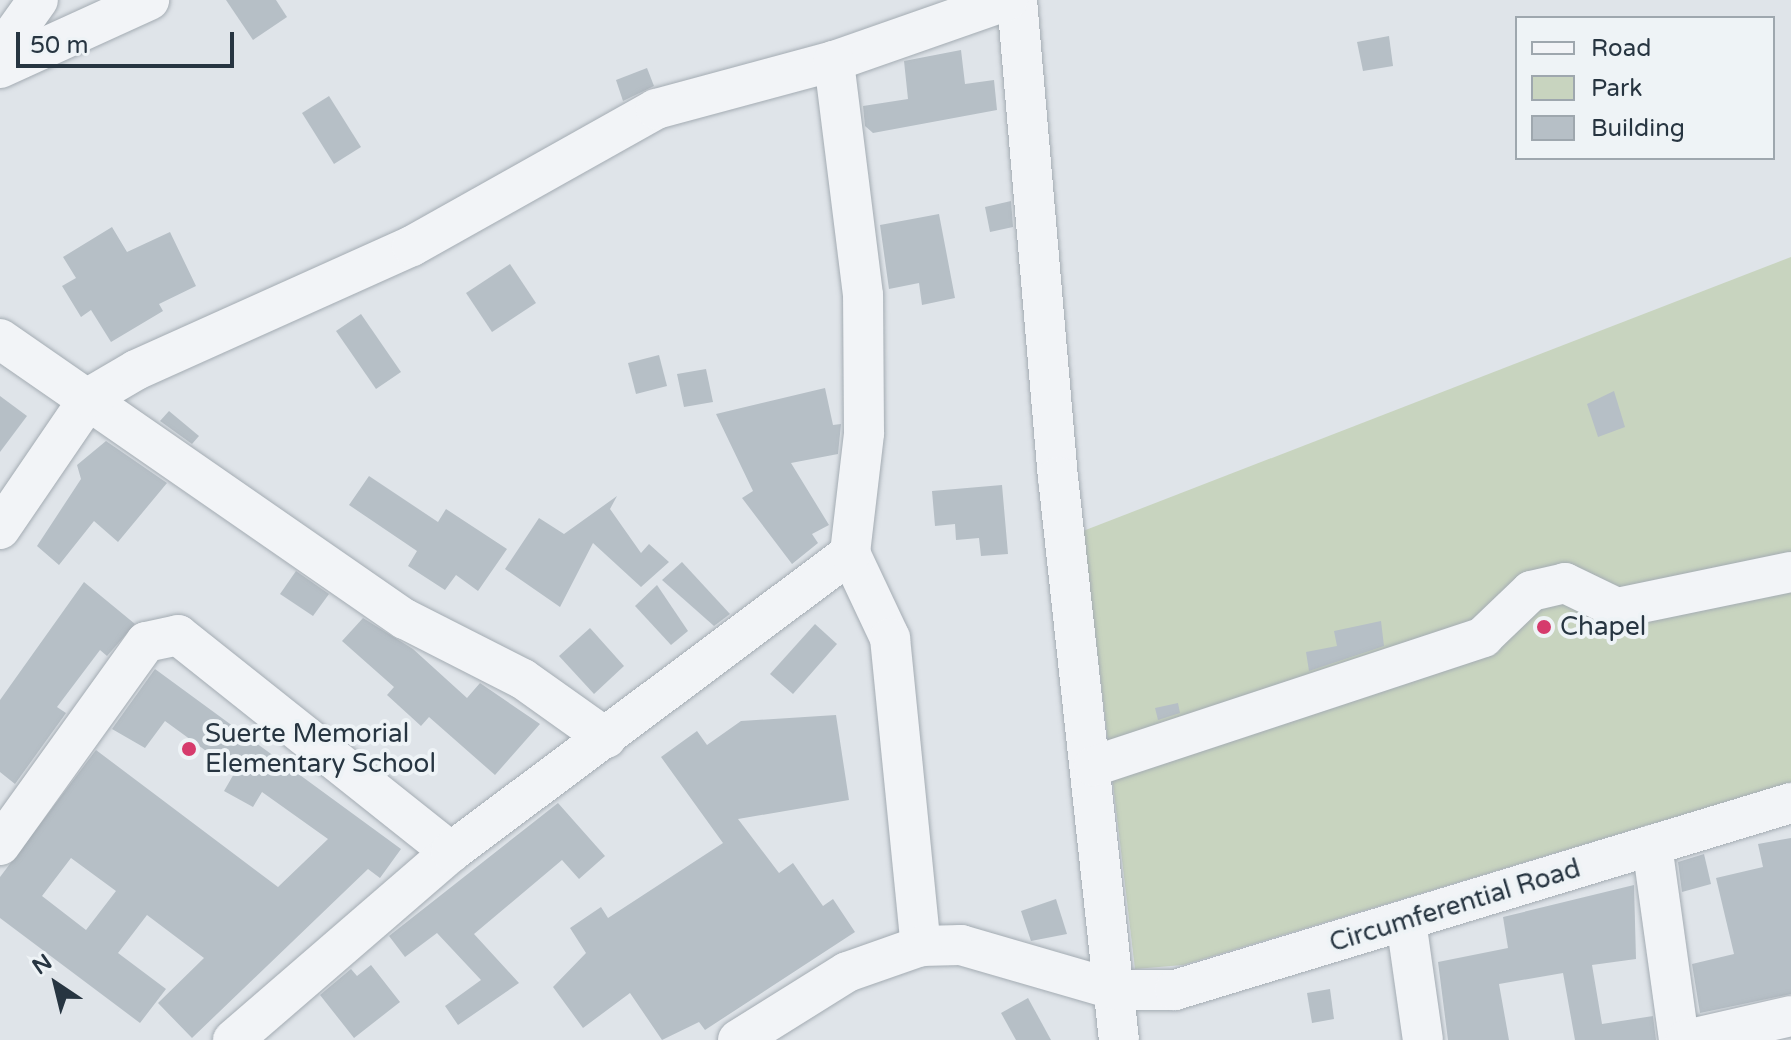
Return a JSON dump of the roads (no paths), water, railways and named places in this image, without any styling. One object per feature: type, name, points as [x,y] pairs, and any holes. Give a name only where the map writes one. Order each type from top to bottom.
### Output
[{"type":"street","points":[[0,53],[38,0]]},
{"type":"street","points":[[0,68],[149,0]]},
{"type":"street","points":[[0,529],[90,397],[412,246],[656,109],[834,61],[1008,0]]},
{"type":"street","points":[[1017,0],[1058,477],[1094,766],[1119,1040]]},
{"type":"street","points":[[834,61],[863,295],[864,433],[850,553],[890,638],[921,946]]},
{"type":"street","points":[[0,339],[90,397],[405,619],[523,679],[606,738]]},
{"type":"street","points":[[233,1040],[451,852],[850,553]]},
{"type":"street","points":[[1094,766],[1483,637],[1531,591],[1565,583],[1617,608],[1791,572]]},
{"type":"street","points":[[0,845],[146,642],[178,635],[451,852]]},
{"type":"street","name":"Circumferential Road","points":[[1116,990],[1202,984],[1791,803]]},
{"type":"street","points":[[1652,845],[1679,1040]]},
{"type":"street","points":[[1406,921],[1423,1040]]},
{"type":"street","points":[[738,1040],[847,972],[921,946],[961,945],[1116,990]]},
{"type":"street","points":[[1686,1040],[1791,1016]]},
{"type":"place","name":"Chapel","points":[[1544,627]]},
{"type":"place","name":"Suerte Memorial Elementary School","points":[[189,749]]}]
